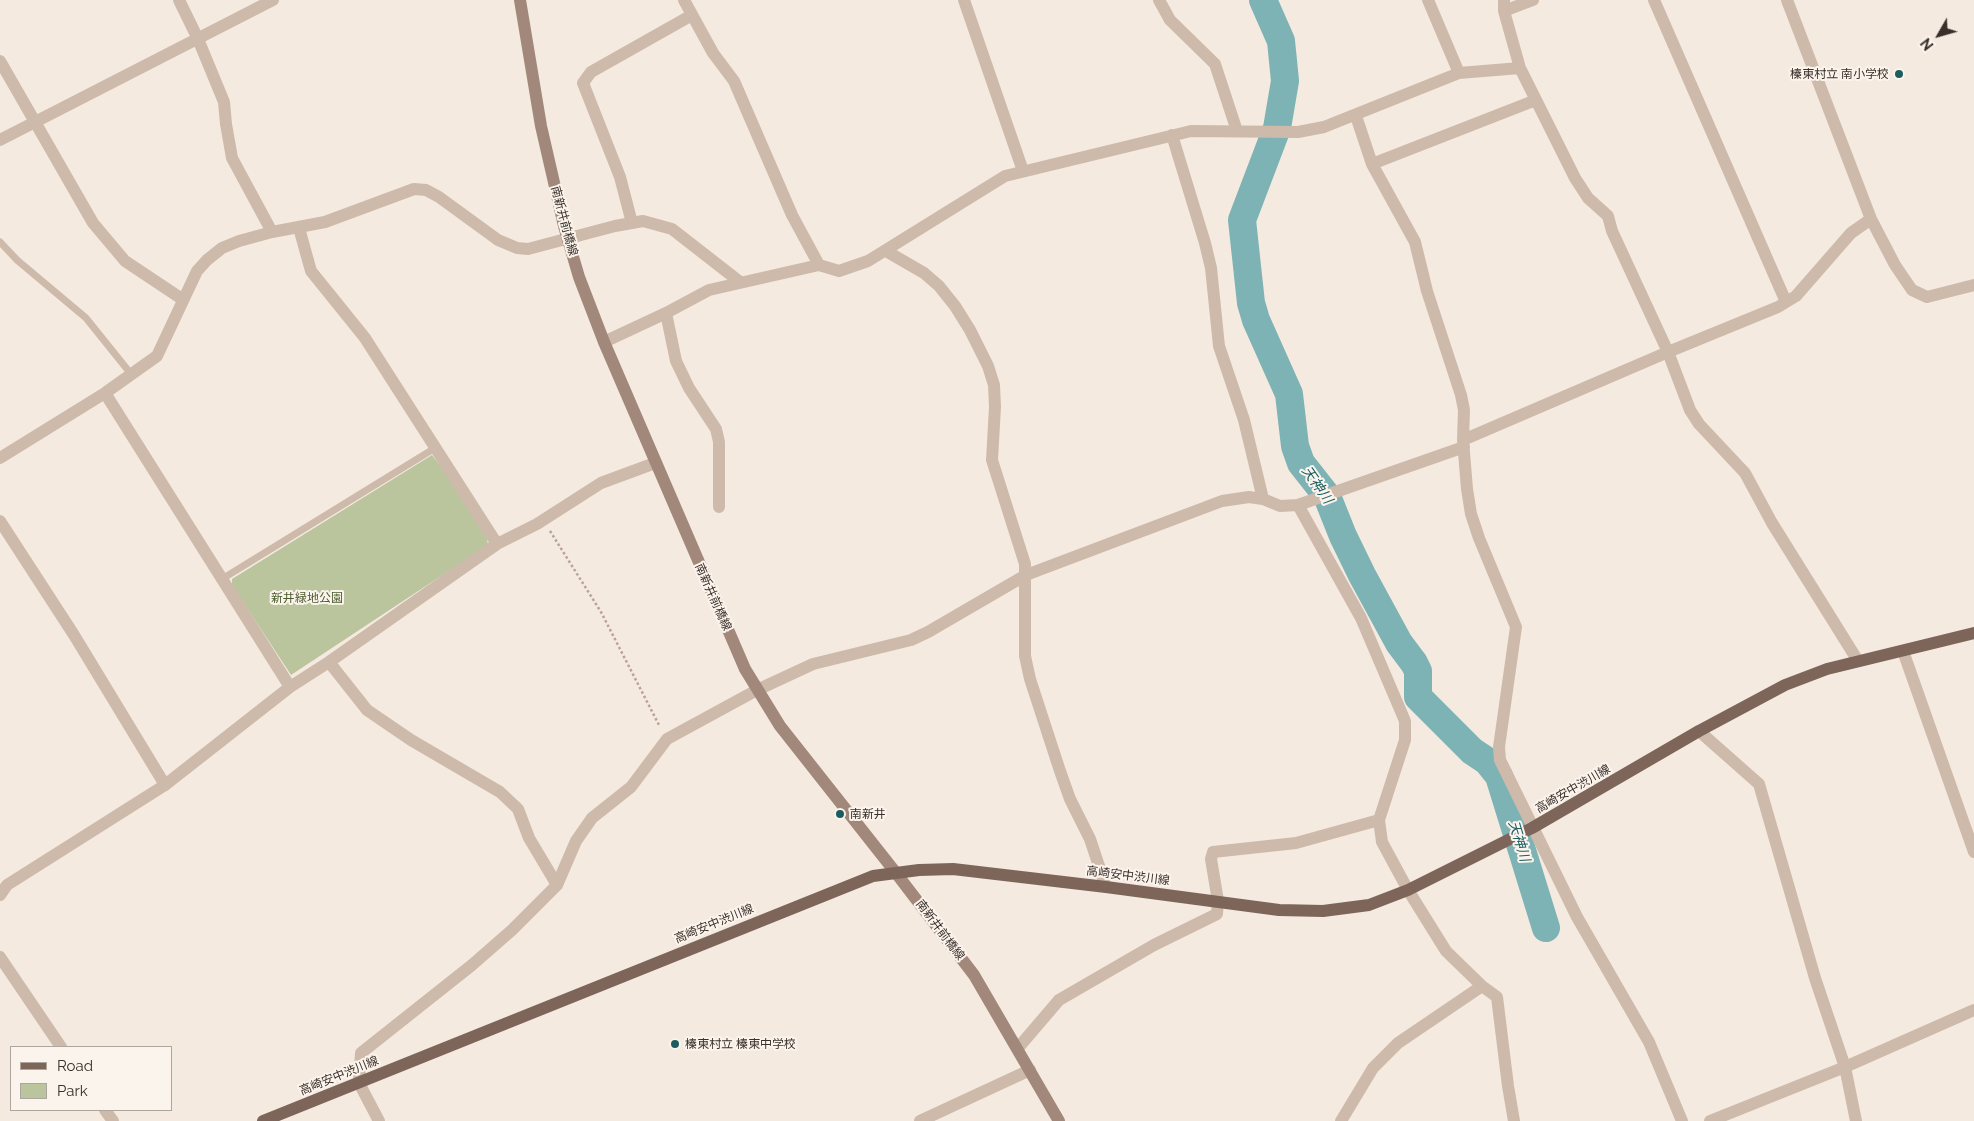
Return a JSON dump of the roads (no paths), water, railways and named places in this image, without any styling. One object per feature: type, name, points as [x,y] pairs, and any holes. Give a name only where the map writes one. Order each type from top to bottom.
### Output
[{"type":"main road","name":"南新井前橋線","points":[[520,0],[541,126],[567,238],[579,276],[604,342],[655,463],[745,669],[780,726],[974,975],[1059,1121]]},
{"type":"main road","name":"高崎安中渋川線","points":[[263,1121],[866,878],[896,873],[953,869],[1279,910],[1323,911],[1369,905],[1408,890],[1528,830],[1699,731],[1786,685],[1827,669],[1974,633]]},
{"type":"street","points":[[179,0],[198,39],[224,102],[232,158],[272,232]]},
{"type":"street","points":[[0,140],[273,0]]},
{"type":"street","points":[[684,0],[713,53],[734,81],[792,215],[820,266]]},
{"type":"street","points":[[964,0],[1023,172]]},
{"type":"street","points":[[1159,0],[1170,20],[1215,64],[1237,131]]},
{"type":"street","points":[[1428,0],[1459,73]]},
{"type":"street","points":[[1534,0],[1504,5],[1520,68],[1575,178],[1588,198],[1608,216],[1612,231],[1668,352],[1690,410],[1699,424],[1745,473],[1772,522],[1858,661]]},
{"type":"street","points":[[1654,0],[1786,302]]},
{"type":"street","points":[[1787,0],[1871,219],[1912,290],[1927,297],[1974,285]]},
{"type":"street","points":[[632,223],[620,177],[583,83],[591,72],[692,16]]},
{"type":"street","points":[[0,61],[93,223],[125,261],[182,299]]},
{"type":"street","points":[[604,342],[666,313],[709,290],[820,266],[839,271],[868,261],[1006,176],[1172,135],[1204,129],[1298,132],[1324,127],[1356,116],[1459,73],[1520,68]]},
{"type":"street","points":[[1372,164],[1536,100]]},
{"type":"street","points":[[1356,116],[1372,164],[1415,242],[1427,291],[1461,394],[1464,410],[1463,443],[1471,514],[1516,627],[1499,746],[1500,760],[1528,830],[1649,1042],[1682,1121]]},
{"type":"street","points":[[1172,135],[1205,243],[1211,268],[1220,346],[1244,420],[1263,499]]},
{"type":"street","points":[[0,458],[105,393],[157,356],[196,271],[222,248],[272,232],[299,228],[350,215],[414,189],[426,190],[452,205],[498,240],[516,248],[528,249],[632,223],[643,222],[672,229],[740,282]]},
{"type":"street","points":[[379,1121],[359,1083],[361,1053],[472,965],[512,930],[557,885],[576,841],[592,818],[631,787],[667,739],[757,690],[813,664],[911,640],[1026,575],[1222,501],[1249,497],[1263,499],[1280,506],[1298,505],[1463,443],[1668,352],[1778,307],[1796,296],[1851,233],[1871,219]]},
{"type":"street","points":[[299,228],[311,271],[365,338],[497,544]]},
{"type":"street","points":[[886,251],[924,272],[939,286],[955,306],[970,330],[988,366],[994,385],[995,407],[992,460],[1025,564],[1025,656],[1030,678],[1070,799],[1090,839],[1106,887]]},
{"type":"street","points":[[666,313],[676,361],[689,388],[716,429],[719,442],[719,506]]},
{"type":"street","points":[[105,393],[290,687]]},
{"type":"street","points":[[0,895],[7,885],[165,786],[290,687],[329,662],[497,544],[543,520],[601,483],[655,463]]},
{"type":"street","points":[[1298,505],[1361,618],[1405,721],[1405,740],[1379,820],[1382,842],[1408,890],[1446,951],[1482,986],[1497,997],[1514,1121]]},
{"type":"street","points":[[0,521],[74,636],[165,786]]},
{"type":"street","points":[[1903,651],[1974,852]]},
{"type":"street","points":[[329,662],[367,710],[410,740],[500,792],[518,809],[529,838],[557,885]]},
{"type":"street","points":[[1699,731],[1759,784],[1815,978],[1845,1067],[1856,1121]]},
{"type":"street","points":[[1018,1048],[1059,1000],[1154,945],[1218,914],[1218,901],[1211,859],[1213,852],[1296,844],[1379,820]]},
{"type":"street","points":[[0,957],[60,1046]]},
{"type":"street","points":[[1341,1121],[1373,1068],[1398,1043],[1482,986]]},
{"type":"street","points":[[1710,1121],[1845,1067],[1974,1010]]},
{"type":"street","points":[[920,1121],[1030,1070]]},
{"type":"lane","points":[[0,242],[17,260],[86,318],[131,374]]},
{"type":"lane","points":[[222,579],[435,448]]},
{"type":"waterway","name":"天神川","points":[[1263,0],[1281,41],[1285,81],[1277,128],[1242,220],[1251,303],[1256,320],[1289,394],[1295,446],[1301,463],[1327,496],[1343,536],[1362,575],[1399,643],[1414,663],[1418,671],[1418,697],[1472,751],[1487,761],[1499,776],[1546,928]]},
{"type":"place","name":"榛東村立 南小学校","points":[[1899,74]]},
{"type":"place","name":"南新井","points":[[840,814]]},
{"type":"place","name":"榛東村立 榛東中学校","points":[[675,1044]]},
{"type":"park label","name":"新井緑地公園","points":[[307,598]]}]
